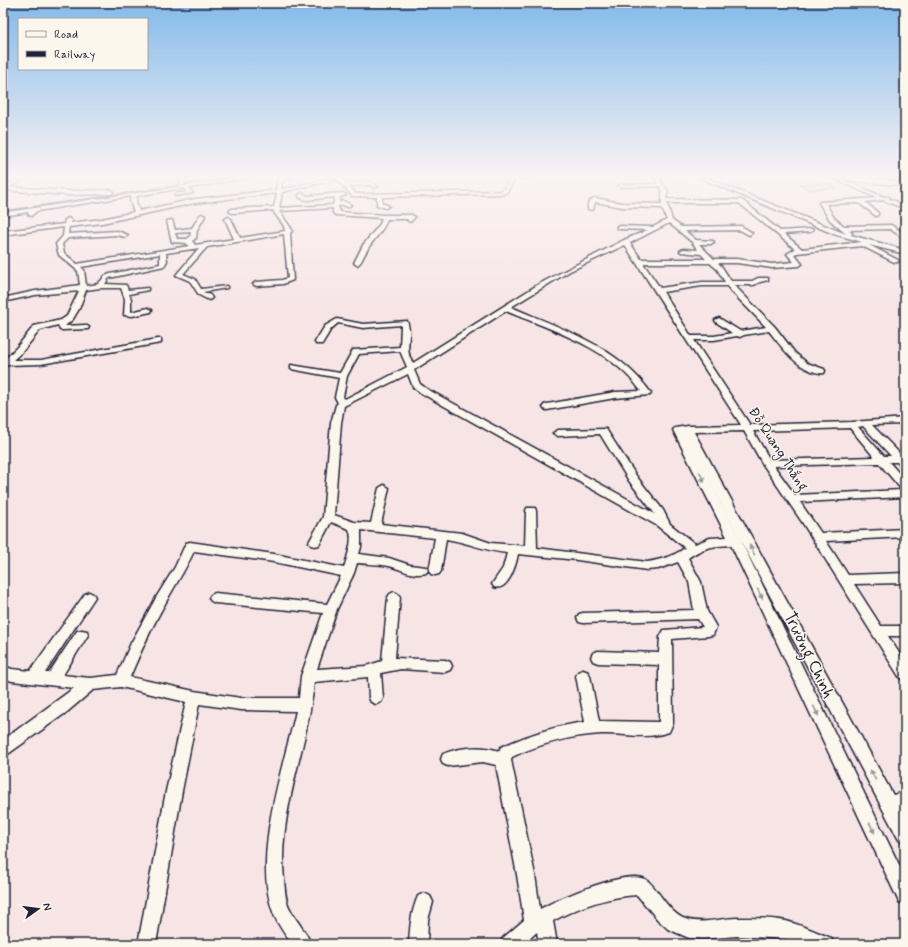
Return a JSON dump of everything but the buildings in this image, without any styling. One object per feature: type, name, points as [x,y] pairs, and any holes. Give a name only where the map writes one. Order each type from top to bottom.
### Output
[{"type":"street","points":[[3,233],[30,230],[68,222],[99,221]]},
{"type":"street","points":[[170,221],[175,242],[188,241],[193,238],[194,230],[199,221]]},
{"type":"street","points":[[229,221],[238,240]]},
{"type":"street","points":[[256,284],[283,282],[291,279],[287,232],[289,231],[288,226],[283,221]]},
{"type":"street","points":[[357,263],[366,245],[382,221]]},
{"type":"street","points":[[315,542],[328,517],[336,423],[340,405],[342,403],[411,368],[541,285],[568,270],[670,221]]},
{"type":"street","points":[[670,221],[695,242],[720,268],[727,283],[742,301],[771,328],[798,360],[821,371]]},
{"type":"street","points":[[765,221],[800,250]]},
{"type":"street","points":[[809,221],[869,244],[905,252]]},
{"type":"street","points":[[833,221],[849,234],[848,237]]},
{"type":"street","points":[[867,221],[872,227]]},
{"type":"street","points":[[4,364],[20,349],[37,328],[63,322],[73,313],[83,285],[82,273],[61,254],[59,244],[66,236],[68,222]]},
{"type":"street","points":[[30,230],[34,225],[42,224]]},
{"type":"street","points":[[3,233],[8,226]]},
{"type":"street","points":[[619,227],[655,228]]},
{"type":"street","points":[[842,228],[891,227],[905,236]]},
{"type":"street","points":[[680,229],[741,228],[749,233]]},
{"type":"street","points":[[172,232],[194,230]]},
{"type":"street","points":[[779,233],[810,230]]},
{"type":"street","points":[[76,266],[287,232]]},
{"type":"street","points":[[66,236],[117,233],[125,236]]},
{"type":"street","points":[[188,241],[193,247]]},
{"type":"street","name":"Đỗ Quang Thắng","points":[[626,241],[747,428],[767,463],[818,537],[905,674]]},
{"type":"street","points":[[695,242],[711,242]]},
{"type":"street","points":[[869,244],[896,262]]},
{"type":"street","points":[[639,261],[737,261],[772,266],[800,264],[790,254],[800,250],[869,244],[905,245]]},
{"type":"street","points":[[205,245],[179,275],[193,280],[202,294],[208,296],[209,298]]},
{"type":"street","points":[[683,251],[703,252]]},
{"type":"street","points":[[100,286],[107,277],[112,275],[162,265],[164,261],[163,253]]},
{"type":"street","points":[[657,291],[702,284],[754,283],[758,280],[766,279]]},
{"type":"street","points":[[3,300],[35,293],[100,286],[107,289],[123,285],[128,299],[127,313],[132,314],[148,310]]},
{"type":"street","points":[[200,291],[225,288]]},
{"type":"street","points":[[125,293],[146,289]]},
{"type":"street","points":[[506,308],[516,314],[588,343],[619,363],[638,381],[646,393],[615,395],[547,407]]},
{"type":"street","points":[[719,320],[740,334]]},
{"type":"street","points":[[319,342],[328,328],[337,321],[363,326],[404,323],[405,328],[402,349],[406,361],[411,368],[416,385],[424,391],[665,525],[693,549]]},
{"type":"street","points":[[63,322],[61,326],[63,328],[85,327]]},
{"type":"street","points":[[688,338],[714,338],[771,328]]},
{"type":"street","points":[[4,364],[41,362],[158,341]]},
{"type":"street","points":[[342,403],[338,398],[343,376],[356,352],[361,350],[402,349]]},
{"type":"street","points":[[294,367],[343,376]]},
{"type":"street","points":[[683,430],[852,425],[865,422],[905,421]]},
{"type":"street","points":[[865,422],[902,462]]},
{"type":"street","points":[[852,425],[905,487]]},
{"type":"street","name":"Trường Chinh","points":[[683,430],[905,896]]},
{"type":"street","name":"Trường Chinh","points":[[683,430],[905,834]]},
{"type":"street","points":[[558,433],[603,431],[634,480],[662,516],[665,525]]},
{"type":"street","points":[[767,463],[882,460],[902,462]]},
{"type":"street","points":[[375,527],[384,488]]},
{"type":"street","points":[[792,499],[905,493]]},
{"type":"street","points":[[531,511],[531,551]]},
{"type":"street","points":[[328,517],[353,526],[375,527],[462,537],[490,547],[578,556],[647,566],[658,565],[681,557],[693,549],[710,542],[735,541]]},
{"type":"street","points":[[302,944],[280,911],[277,895],[274,864],[279,816],[305,705],[308,676],[331,609],[348,573],[352,558],[356,538],[356,532],[353,526]]},
{"type":"street","points":[[818,537],[905,533]]},
{"type":"street","points":[[435,571],[441,535]]},
{"type":"street","points":[[121,681],[136,647],[164,594],[180,569],[190,546],[274,558],[348,573]]},
{"type":"street","points":[[498,584],[509,569],[513,549]]},
{"type":"street","points":[[548,944],[539,921],[526,875],[503,760],[506,752],[516,747],[551,736],[593,728],[658,729],[664,727],[666,723],[666,637],[669,634],[708,631],[710,627],[701,613],[695,582],[681,557]]},
{"type":"street","points":[[352,558],[389,562],[410,569],[422,570]]},
{"type":"street","points":[[845,580],[905,578]]},
{"type":"street","points":[[33,678],[89,597]]},
{"type":"street","points":[[388,665],[394,597]]},
{"type":"street","points":[[215,598],[331,609]]},
{"type":"street","points":[[583,618],[693,615],[701,613]]},
{"type":"street","points":[[877,631],[905,631]]},
{"type":"street","points":[[52,680],[82,635]]},
{"type":"street","points":[[598,657],[667,659]]},
{"type":"street","points":[[308,676],[366,672],[388,665],[401,663],[445,666]]},
{"type":"street","points":[[374,670],[376,698]]},
{"type":"street","points":[[3,672],[33,678],[90,684],[121,681],[194,697],[241,704],[305,705]]},
{"type":"street","points":[[582,676],[593,728]]},
{"type":"street","points":[[3,749],[62,707],[90,684]]},
{"type":"street","points":[[147,944],[174,791],[194,697]]},
{"type":"street","points":[[448,759],[485,754],[493,755],[503,760]]},
{"type":"street","points":[[888,804],[905,800]]},
{"type":"street","points":[[509,944],[539,921],[572,901],[629,886],[641,886],[664,914],[674,923],[689,929],[703,930],[737,927],[785,930],[825,944]]},
{"type":"street","points":[[418,944],[419,920],[424,902]]}]
